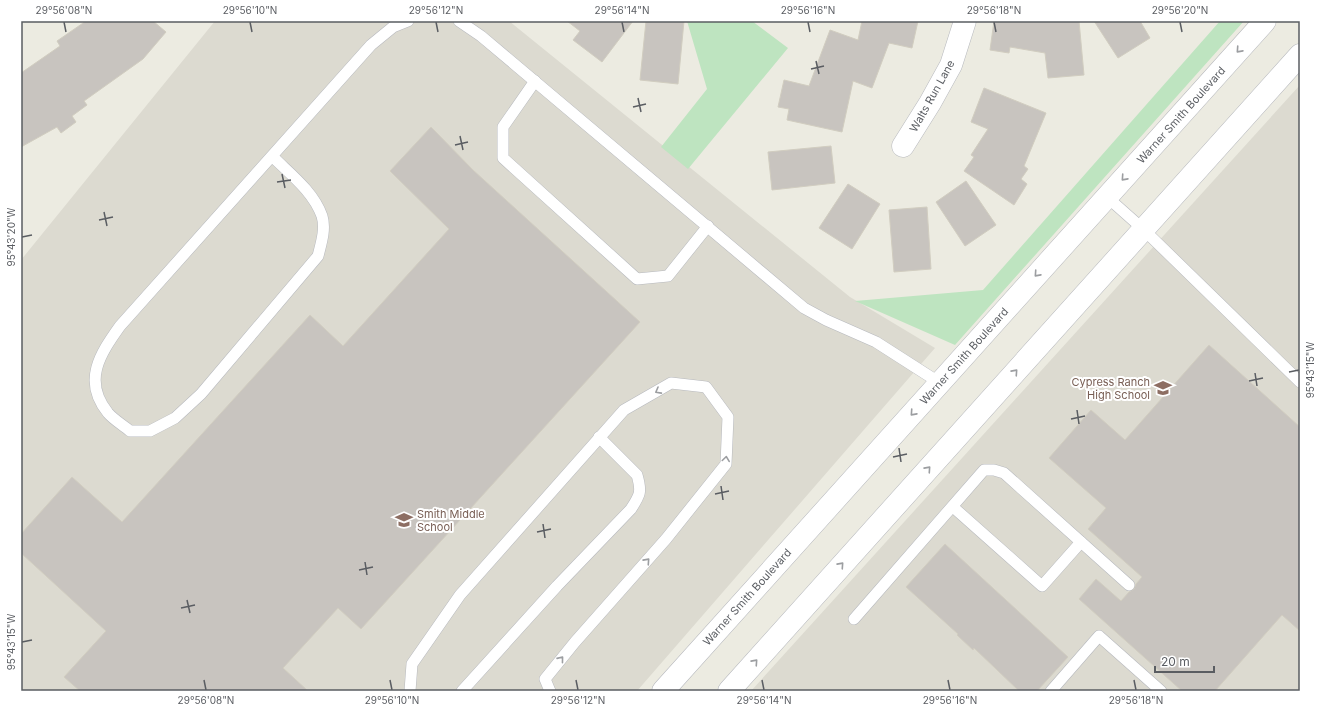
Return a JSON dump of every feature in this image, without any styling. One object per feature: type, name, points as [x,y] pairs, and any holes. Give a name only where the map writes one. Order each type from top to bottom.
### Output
[{"type":"street","name":"Walts Run Lane","points":[[903,146],[930,103],[951,65],[965,21]]},
{"type":"street","name":"Warner Smith Boulevard","points":[[663,691],[1266,21]]},
{"type":"street","points":[[729,691],[1300,55]]},
{"type":"lane","points":[[272,156],[310,194],[322,217],[323,239],[318,256],[191,404],[175,418],[150,431],[130,431],[108,413],[98,395],[94,374],[103,350],[120,326],[272,156],[371,46],[393,27],[408,21]]},
{"type":"lane","points":[[459,21],[482,36],[804,308],[826,320],[876,342],[940,383]]},
{"type":"lane","points":[[535,81],[503,127],[503,158],[637,279],[668,276],[708,226]]},
{"type":"lane","points":[[1107,197],[1143,229],[1300,382]]},
{"type":"lane","points":[[410,691],[412,664],[460,595],[624,410],[671,383],[706,387],[728,417],[726,464],[666,539],[575,642],[545,679],[550,691]]},
{"type":"lane","points":[[462,691],[557,586],[631,510],[640,495],[637,475],[599,437]]},
{"type":"lane","points":[[854,619],[984,470],[994,470],[1004,473],[1129,585]]},
{"type":"lane","points":[[953,507],[1042,586],[1081,542]]},
{"type":"lane","points":[[1050,691],[1099,636],[1161,691]]},
{"type":"shaded area","name":"Smith Middle School","points":[[215,21],[509,21],[850,297],[935,348],[637,691],[21,691],[21,260]]},
{"type":"shaded area","name":"Cypress Ranch High School","points":[[1300,85],[1300,691],[751,691]]},
{"type":"green space","points":[[687,21],[752,21],[788,48],[688,169],[661,147],[707,89]]},
{"type":"green space","points":[[1220,21],[1244,21],[955,345],[855,301],[983,290]]},
{"type":"building","points":[[86,21],[153,21],[166,32],[143,59],[84,101],[87,105],[72,116],[76,122],[61,133],[57,127],[21,147],[21,73],[60,46],[57,41]]},
{"type":"building","points":[[567,21],[633,21],[602,62],[573,40],[580,31]]},
{"type":"building","points":[[646,21],[684,21],[678,84],[640,80]]},
{"type":"building","points":[[862,21],[918,21],[912,48],[889,43],[872,88],[853,81],[842,132],[787,120],[789,109],[778,107],[784,80],[809,86],[830,30],[858,40]]},
{"type":"building","points":[[994,21],[1079,21],[1084,75],[1048,78],[1045,53],[1010,47],[1009,53],[990,50]]},
{"type":"building","points":[[1094,21],[1140,21],[1150,38],[1118,58]]},
{"type":"building","points":[[984,88],[1046,113],[1024,166],[1028,169],[1021,179],[1027,184],[1014,205],[964,171],[974,157],[971,155],[988,129],[971,122]]},
{"type":"building","points":[[431,127],[473,170],[640,322],[361,629],[338,608],[283,668],[308,691],[80,691],[64,677],[106,631],[21,553],[21,534],[72,477],[122,522],[310,315],[343,346],[449,229],[390,171]]},
{"type":"building","points":[[831,146],[835,183],[772,190],[768,152]]},
{"type":"building","points":[[966,181],[996,225],[965,246],[936,202]]},
{"type":"building","points":[[848,184],[880,204],[852,249],[819,228]]},
{"type":"building","points":[[927,207],[931,269],[894,272],[889,210]]},
{"type":"building","points":[[1209,345],[1300,427],[1300,631],[1282,615],[1215,691],[1182,691],[1079,599],[1096,579],[1121,601],[1134,589],[1142,577],[1088,529],[1106,508],[1049,458],[1091,410],[1125,440]]},
{"type":"building","points":[[945,544],[1068,657],[1037,691],[1019,691],[906,587]]},
{"type":"place","name":"Cypress Ranch High School","points":[[1163,388]]},
{"type":"place","name":"Smith Middle School","points":[[404,520]]}]
